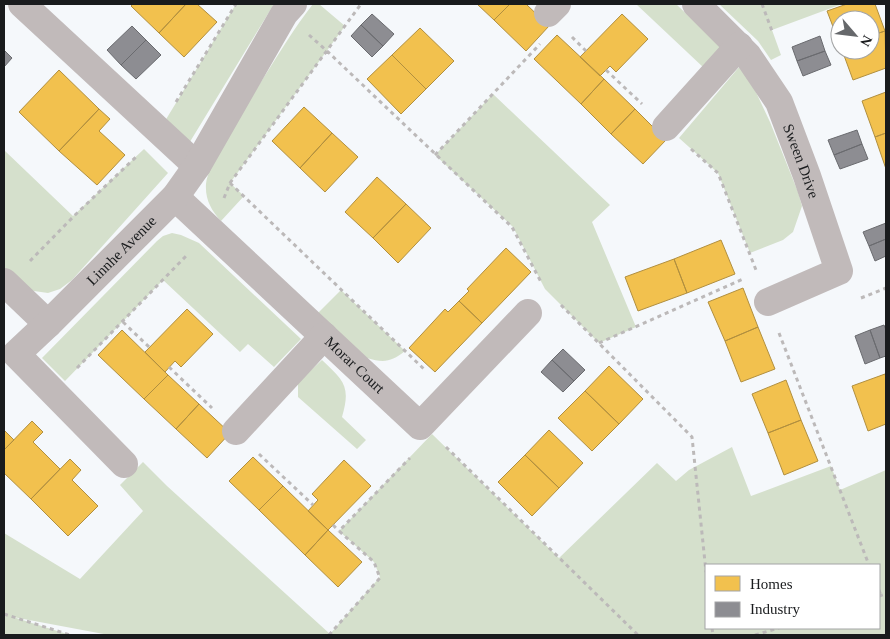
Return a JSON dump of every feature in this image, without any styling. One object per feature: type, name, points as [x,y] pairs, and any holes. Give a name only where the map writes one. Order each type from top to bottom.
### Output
[{"type":"street","points":[[22,4],[197,166]]},
{"type":"street","name":"Sween Drive","points":[[696,4],[748,56],[779,102],[807,176],[838,271],[768,302]]},
{"type":"street","name":"Linnhe Avenue","points":[[124,464],[16,354],[175,197],[197,166],[288,9]]},
{"type":"street","points":[[666,127],[739,46]]},
{"type":"street","name":"Morar Court","points":[[175,197],[420,426],[528,313]]},
{"type":"street","points":[[6,284],[48,324]]},
{"type":"street","points":[[236,431],[324,336]]},
{"type":"path","points":[[6,284],[144,149],[159,130],[236,4]]},
{"type":"path","points":[[43,381],[65,381],[212,230],[230,183],[361,4]]},
{"type":"path","points":[[288,9],[327,51],[512,227],[545,289],[692,437],[705,564]]},
{"type":"path","points":[[435,155],[550,18]]},
{"type":"path","points":[[606,70],[718,173],[869,564]]},
{"type":"path","points":[[230,183],[450,395]]},
{"type":"path","points":[[599,344],[757,273]]},
{"type":"path","points":[[528,313],[545,289]]},
{"type":"path","points":[[122,322],[149,348]]},
{"type":"path","points":[[446,447],[638,635]]},
{"type":"path","points":[[339,531],[412,455]]},
{"type":"path","points":[[329,635],[380,578],[374,562],[333,525]]},
{"type":"path","points":[[880,596],[886,594]]},
{"type":"path","points":[[4,614],[70,635]]},
{"type":"path","points":[[755,635],[776,629]]},
{"type":"green space","points":[[236,4],[274,4],[188,145],[165,121]]},
{"type":"green space","points":[[313,4],[319,4],[345,26],[230,183],[244,196],[221,221],[214,213],[207,195],[206,184],[210,171],[247,104]]},
{"type":"green space","points":[[636,4],[676,4],[722,48],[704,68]]},
{"type":"green space","points":[[719,4],[842,4],[772,30],[781,55],[771,60],[758,41]]},
{"type":"green space","points":[[740,66],[754,88],[770,122],[802,206],[793,232],[783,240],[750,253],[718,173],[679,138]]},
{"type":"green space","points":[[493,94],[610,205],[592,222],[636,327],[599,343],[545,289],[513,227],[435,155]]},
{"type":"green space","points":[[144,149],[168,173],[72,280],[60,289],[48,293],[34,291],[24,288],[4,270],[4,150],[73,216]]},
{"type":"green space","points":[[172,233],[199,243],[301,339],[274,367],[248,344],[240,352],[163,280],[65,381],[42,358],[157,241],[163,236]]},
{"type":"green space","points":[[341,290],[405,351],[387,361],[367,358],[318,313]]},
{"type":"green space","points":[[322,360],[336,373],[344,385],[346,398],[342,417],[366,440],[357,449],[298,397],[298,382]]},
{"type":"green space","points":[[432,434],[559,558],[657,463],[676,481],[689,470],[732,447],[751,496],[831,466],[840,490],[886,470],[886,635],[109,635],[13,617],[70,635],[4,635],[4,533],[80,579],[143,511],[120,485],[143,462],[330,634],[380,577],[374,562],[339,531]]},
{"type":"building: Homes","points":[[133,4],[186,4],[159,33],[131,6]]},
{"type":"building: Homes","points":[[186,4],[197,4],[217,22],[184,57],[159,33]]},
{"type":"building: Homes","points":[[477,4],[510,4],[494,20]]},
{"type":"building: Homes","points":[[510,4],[526,4],[549,26],[526,51],[494,20]]},
{"type":"building: Homes","points":[[847,4],[875,4],[877,10],[830,10],[830,19],[827,11]]},
{"type":"building: Homes","points":[[622,14],[648,39],[616,72],[610,66],[600,76],[580,57]]},
{"type":"building: Homes","points":[[880,18],[885,31],[880,33]]},
{"type":"building: Homes","points":[[420,28],[454,61],[426,89],[392,55]]},
{"type":"building: Homes","points":[[885,31],[886,68],[853,80],[846,60],[880,60],[880,33]]},
{"type":"building: Homes","points":[[557,35],[604,79],[581,104],[534,59]]},
{"type":"building: Homes","points":[[392,55],[426,89],[401,114],[367,79]]},
{"type":"building: Homes","points":[[59,70],[99,109],[59,151],[19,112]]},
{"type":"building: Homes","points":[[604,79],[635,109],[611,134],[581,104]]},
{"type":"building: Homes","points":[[886,92],[886,133],[875,137],[862,101]]},
{"type":"building: Homes","points":[[304,107],[332,133],[300,168],[272,141]]},
{"type":"building: Homes","points":[[99,109],[110,119],[99,131],[125,155],[97,185],[59,151]]},
{"type":"building: Homes","points":[[635,109],[666,140],[643,164],[611,134]]},
{"type":"building: Homes","points":[[332,133],[358,157],[325,192],[300,168]]},
{"type":"building: Homes","points":[[886,133],[886,169],[875,137]]},
{"type":"building: Homes","points":[[377,177],[406,204],[373,238],[345,212]]},
{"type":"building: Homes","points":[[406,204],[431,228],[398,263],[373,238]]},
{"type":"building: Homes","points":[[721,240],[735,274],[687,293],[674,259]]},
{"type":"building: Homes","points":[[506,248],[531,272],[482,323],[459,301],[469,291],[467,289]]},
{"type":"building: Homes","points":[[674,259],[687,293],[638,311],[625,277]]},
{"type":"building: Homes","points":[[743,288],[758,327],[725,341],[708,302]]},
{"type":"building: Homes","points":[[459,301],[482,323],[435,372],[409,348],[445,309],[448,312]]},
{"type":"building: Homes","points":[[187,309],[213,334],[181,367],[175,361],[165,372],[145,352]]},
{"type":"building: Homes","points":[[758,327],[775,369],[741,382],[725,341]]},
{"type":"building: Homes","points":[[122,330],[168,375],[144,399],[98,355]]},
{"type":"building: Homes","points":[[609,366],[643,399],[619,424],[585,391]]},
{"type":"building: Homes","points":[[885,374],[886,424],[868,431],[852,386]]},
{"type":"building: Homes","points":[[168,375],[199,404],[176,429],[144,399]]},
{"type":"building: Homes","points":[[786,380],[801,420],[768,433],[752,394]]},
{"type":"building: Homes","points":[[585,391],[619,424],[592,451],[558,418]]},
{"type":"building: Homes","points":[[199,404],[230,433],[207,458],[176,429]]},
{"type":"building: Homes","points":[[801,420],[818,461],[784,475],[768,433]]},
{"type":"building: Homes","points":[[32,421],[43,432],[33,442],[60,469],[31,499],[4,473],[4,450]]},
{"type":"building: Homes","points":[[4,430],[14,440],[4,450]]},
{"type":"building: Homes","points":[[549,430],[583,463],[559,488],[525,455]]},
{"type":"building: Homes","points":[[525,455],[559,488],[532,516],[498,482]]},
{"type":"building: Homes","points":[[253,457],[283,486],[259,510],[229,481]]},
{"type":"building: Homes","points":[[70,459],[81,470],[72,480],[98,506],[68,536],[31,499]]},
{"type":"building: Homes","points":[[344,460],[371,486],[328,530],[308,511],[318,500],[312,494]]},
{"type":"building: Homes","points":[[283,486],[328,530],[305,555],[259,510]]},
{"type":"building: Homes","points":[[328,530],[362,562],[338,587],[305,555]]},
{"type":"building: Industry","points":[[372,14],[394,34],[383,46],[361,25]]},
{"type":"building: Industry","points":[[361,25],[383,46],[372,57],[351,36]]},
{"type":"building: Industry","points":[[132,26],[146,40],[121,65],[107,50]]},
{"type":"building: Industry","points":[[820,36],[825,51],[797,61],[792,47]]},
{"type":"building: Industry","points":[[146,40],[161,55],[136,79],[121,65]]},
{"type":"building: Industry","points":[[4,50],[12,58],[4,67]]},
{"type":"building: Industry","points":[[825,51],[831,65],[803,76],[797,61]]},
{"type":"building: Industry","points":[[857,130],[862,144],[834,155],[828,140]]},
{"type":"building: Industry","points":[[862,144],[868,159],[840,169],[834,155]]},
{"type":"building: Industry","points":[[886,223],[886,239],[869,246],[863,232]]},
{"type":"building: Industry","points":[[886,239],[886,256],[875,261],[869,246]]},
{"type":"building: Industry","points":[[884,325],[886,330],[886,356],[880,358],[870,330]]},
{"type":"building: Industry","points":[[870,330],[880,358],[865,364],[855,336]]},
{"type":"building: Industry","points":[[563,349],[585,370],[574,381],[552,360]]},
{"type":"building: Industry","points":[[552,360],[574,381],[563,392],[541,372]]}]
